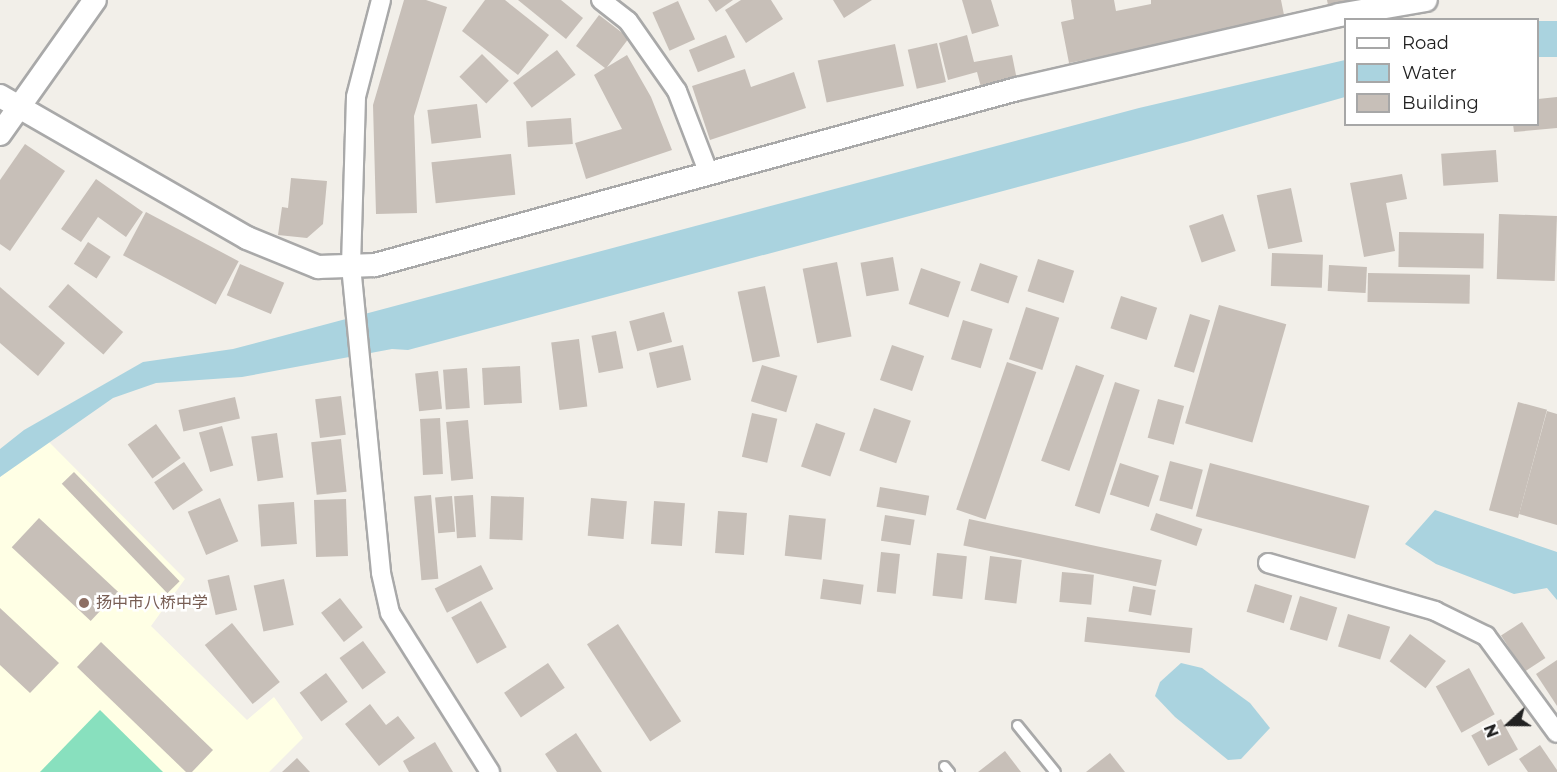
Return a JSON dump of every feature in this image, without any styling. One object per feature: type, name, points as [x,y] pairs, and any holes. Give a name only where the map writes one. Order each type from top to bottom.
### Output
[{"type":"street","points":[[0,134],[9,103],[95,0]]},
{"type":"street","points":[[381,0],[356,97],[351,266],[381,573],[390,613],[490,772]]},
{"type":"street","points":[[601,0],[628,21],[677,91],[709,174]]},
{"type":"street","points":[[9,103],[247,238],[318,267],[375,265],[1017,89],[1339,15],[1426,0]]},
{"type":"street","points":[[1268,563],[1435,611],[1486,636],[1557,733]]},
{"type":"lane","points":[[1017,725],[1055,772]]},
{"type":"shaded area","name":"扬中市八桥中学","points":[[48,441],[185,579],[151,626],[247,720],[274,697],[303,738],[269,772],[0,772],[0,477]]},
{"type":"green space","points":[[100,710],[163,772],[40,772]]},
{"type":"water","points":[[1539,21],[1557,21],[1557,57],[1539,57]]},
{"type":"water","points":[[1344,60],[1344,97],[1190,141],[408,350],[392,349],[242,377],[156,383],[113,398],[0,477],[0,449],[24,430],[143,362],[233,349],[1139,108]]},
{"type":"water","points":[[1435,510],[1557,552],[1557,600],[1547,588],[1514,594],[1436,564],[1405,544]]},
{"type":"water","points":[[1181,663],[1202,668],[1250,703],[1270,728],[1241,759],[1228,760],[1175,717],[1155,696],[1160,682]]},
{"type":"building","points":[[404,0],[426,0],[447,7],[414,116],[417,213],[376,214],[373,105]]},
{"type":"building","points":[[485,0],[505,0],[549,35],[518,75],[462,31]]},
{"type":"building","points":[[518,0],[561,0],[583,18],[566,39]]},
{"type":"building","points":[[708,0],[733,0],[716,12]]},
{"type":"building","points":[[741,0],[771,0],[783,19],[746,43],[725,10]]},
{"type":"building","points":[[833,0],[872,0],[844,18]]},
{"type":"building","points":[[962,0],[991,0],[999,26],[972,34]]},
{"type":"building","points":[[1071,0],[1114,0],[1116,11],[1151,4],[1151,0],[1281,0],[1285,20],[1069,63],[1061,22],[1074,19]]},
{"type":"building","points":[[1327,0],[1376,0],[1329,10]]},
{"type":"building","points":[[678,1],[695,39],[670,51],[652,12]]},
{"type":"building","points":[[599,15],[629,38],[607,67],[627,55],[651,97],[672,150],[586,179],[575,143],[622,129],[594,75],[605,68],[576,46]]},
{"type":"building","points":[[726,35],[735,57],[698,72],[689,50]]},
{"type":"building","points":[[967,35],[974,62],[1012,55],[1017,80],[981,87],[977,72],[948,80],[939,43]]},
{"type":"building","points":[[937,43],[946,82],[917,89],[908,50]]},
{"type":"building","points":[[895,44],[904,86],[827,102],[818,60]]},
{"type":"building","points":[[557,50],[576,75],[532,108],[513,83]]},
{"type":"building","points":[[482,54],[509,81],[486,103],[459,77]]},
{"type":"building","points":[[745,69],[751,87],[794,72],[806,108],[710,140],[692,86]]},
{"type":"building","points":[[1557,97],[1557,128],[1514,132],[1513,126],[1539,126],[1539,99]]},
{"type":"building","points":[[477,104],[481,138],[432,144],[427,110]]},
{"type":"building","points":[[571,118],[573,144],[528,147],[526,121]]},
{"type":"building","points":[[25,144],[65,171],[10,251],[0,244],[0,180]]},
{"type":"building","points":[[1496,150],[1498,182],[1443,186],[1441,154]]},
{"type":"building","points":[[511,154],[515,195],[436,203],[431,162]]},
{"type":"building","points":[[1402,174],[1407,199],[1386,203],[1395,251],[1364,257],[1350,183]]},
{"type":"building","points":[[291,178],[327,181],[323,224],[307,238],[278,235],[282,207],[288,208]]},
{"type":"building","points":[[96,179],[143,212],[126,237],[98,217],[81,242],[61,229]]},
{"type":"building","points":[[1291,188],[1302,242],[1268,249],[1257,195]]},
{"type":"building","points":[[146,212],[239,261],[216,305],[123,255]]},
{"type":"building","points":[[1223,214],[1236,251],[1202,263],[1189,226]]},
{"type":"building","points":[[1499,214],[1557,216],[1555,281],[1497,279]]},
{"type":"building","points":[[1399,232],[1484,233],[1483,268],[1398,267]]},
{"type":"building","points":[[88,242],[111,257],[96,279],[74,264]]},
{"type":"building","points":[[1272,253],[1323,255],[1322,288],[1271,286]]},
{"type":"building","points":[[893,257],[899,290],[866,296],[861,263]]},
{"type":"building","points":[[1038,259],[1074,271],[1064,303],[1027,291]]},
{"type":"building","points":[[837,262],[852,337],[817,343],[803,269]]},
{"type":"building","points":[[980,263],[1018,276],[1008,303],[971,290]]},
{"type":"building","points":[[240,264],[284,283],[271,314],[227,295]]},
{"type":"building","points":[[1329,265],[1367,267],[1366,293],[1328,291]]},
{"type":"building","points":[[921,268],[961,282],[948,318],[909,304]]},
{"type":"building","points":[[1368,273],[1470,275],[1469,304],[1367,302]]},
{"type":"building","points":[[68,284],[123,332],[103,355],[48,307]]},
{"type":"building","points":[[765,286],[780,356],[753,362],[738,292]]},
{"type":"building","points":[[0,287],[65,343],[38,376],[0,343]]},
{"type":"building","points":[[1121,296],[1157,308],[1147,340],[1110,328]]},
{"type":"building","points":[[1219,305],[1286,324],[1252,443],[1185,423]]},
{"type":"building","points":[[1026,307],[1059,318],[1042,370],[1009,359]]},
{"type":"building","points":[[664,312],[672,342],[637,351],[629,321]]},
{"type":"building","points":[[1190,314],[1210,320],[1194,373],[1174,367]]},
{"type":"building","points":[[963,320],[993,329],[981,368],[951,359]]},
{"type":"building","points":[[616,331],[623,368],[599,373],[591,336]]},
{"type":"building","points":[[579,339],[587,406],[559,410],[551,342]]},
{"type":"building","points":[[683,345],[691,380],[657,388],[649,353]]},
{"type":"building","points":[[892,345],[924,356],[912,391],[880,380]]},
{"type":"building","points":[[1007,362],[1036,372],[986,520],[956,510]]},
{"type":"building","points":[[762,365],[797,376],[786,412],[751,401]]},
{"type":"building","points":[[1076,365],[1104,375],[1069,471],[1041,461]]},
{"type":"building","points":[[520,366],[522,403],[484,405],[482,368]]},
{"type":"building","points":[[467,368],[470,408],[446,410],[443,370]]},
{"type":"building","points":[[438,371],[442,409],[419,411],[415,373]]},
{"type":"building","points":[[1115,382],[1140,390],[1100,514],[1075,506]]},
{"type":"building","points":[[341,396],[346,435],[320,438],[315,399]]},
{"type":"building","points":[[235,397],[240,418],[183,431],[178,410]]},
{"type":"building","points":[[1158,399],[1184,406],[1174,445],[1148,438]]},
{"type":"building","points":[[1518,402],[1547,410],[1518,518],[1489,510]]},
{"type":"building","points":[[874,408],[911,421],[896,463],[859,451]]},
{"type":"building","points":[[1547,411],[1557,414],[1557,525],[1519,514]]},
{"type":"building","points":[[752,413],[777,419],[767,463],[742,457]]},
{"type":"building","points":[[440,418],[443,474],[423,475],[420,419]]},
{"type":"building","points":[[468,420],[473,479],[451,481],[446,422]]},
{"type":"building","points":[[816,423],[845,433],[830,477],[801,466]]},
{"type":"building","points":[[156,424],[181,458],[152,479],[128,445]]},
{"type":"building","points":[[222,426],[233,465],[210,472],[199,433]]},
{"type":"building","points":[[277,433],[283,478],[258,481],[251,437]]},
{"type":"building","points":[[341,439],[347,492],[317,495],[311,442]]},
{"type":"building","points":[[1170,461],[1203,470],[1192,509],[1159,501]]},
{"type":"building","points":[[184,462],[203,490],[173,510],[154,482]]},
{"type":"building","points":[[1120,463],[1159,476],[1149,507],[1110,494]]},
{"type":"building","points":[[1210,463],[1369,506],[1355,559],[1196,516]]},
{"type":"building","points":[[74,472],[180,581],[167,593],[62,484]]},
{"type":"building","points":[[880,487],[929,496],[926,515],[877,507]]},
{"type":"building","points":[[431,495],[438,579],[421,580],[414,496]]},
{"type":"building","points":[[473,495],[476,537],[457,538],[454,496]]},
{"type":"building","points":[[452,496],[455,532],[438,533],[435,497]]},
{"type":"building","points":[[491,496],[524,497],[522,540],[489,539]]},
{"type":"building","points":[[220,498],[238,541],[206,555],[188,512]]},
{"type":"building","points":[[591,498],[627,501],[624,539],[588,536]]},
{"type":"building","points":[[346,499],[348,556],[316,557],[314,500]]},
{"type":"building","points":[[654,501],[685,503],[682,546],[651,544]]},
{"type":"building","points":[[294,502],[297,544],[261,546],[258,505]]},
{"type":"building","points":[[718,511],[747,513],[744,555],[715,553]]},
{"type":"building","points":[[1156,513],[1202,529],[1196,546],[1150,530]]},
{"type":"building","points":[[789,515],[826,519],[822,560],[785,556]]},
{"type":"building","points":[[885,515],[915,520],[911,545],[881,541]]},
{"type":"building","points":[[39,518],[118,592],[91,621],[12,547]]},
{"type":"building","points":[[969,519],[1162,560],[1156,586],[963,545]]},
{"type":"building","points":[[881,552],[900,554],[896,594],[877,592]]},
{"type":"building","points":[[937,553],[967,556],[962,599],[933,596]]},
{"type":"building","points":[[990,556],[1022,560],[1016,604],[985,600]]},
{"type":"building","points":[[481,565],[493,589],[447,613],[435,589]]},
{"type":"building","points":[[1062,572],[1094,575],[1091,605],[1059,602]]},
{"type":"building","points":[[229,575],[237,610],[216,615],[208,580]]},
{"type":"building","points":[[284,579],[294,625],[263,631],[254,585]]},
{"type":"building","points":[[823,579],[864,585],[861,605],[820,599]]},
{"type":"building","points":[[1255,584],[1292,595],[1284,623],[1247,612]]},
{"type":"building","points":[[1133,586],[1156,590],[1151,616],[1128,612]]},
{"type":"building","points":[[1300,596],[1337,607],[1327,641],[1290,629]]},
{"type":"building","points":[[340,598],[363,627],[344,642],[321,613]]},
{"type":"building","points":[[481,601],[507,647],[477,664],[451,617]]},
{"type":"building","points":[[0,608],[59,663],[30,693],[0,665]]},
{"type":"building","points":[[1348,614],[1390,627],[1380,659],[1338,647]]},
{"type":"building","points":[[1087,617],[1192,628],[1190,653],[1084,642]]},
{"type":"building","points":[[1522,622],[1545,658],[1524,672],[1501,636]]},
{"type":"building","points":[[232,623],[280,682],[253,704],[205,645]]},
{"type":"building","points":[[618,624],[681,721],[650,741],[587,644]]},
{"type":"building","points":[[1410,634],[1446,661],[1425,688],[1390,661]]},
{"type":"building","points":[[363,641],[386,673],[362,690],[340,658]]},
{"type":"building","points":[[101,642],[213,750],[192,772],[186,772],[77,667]]},
{"type":"building","points":[[1557,660],[1557,706],[1536,674]]},
{"type":"building","points":[[548,663],[565,688],[521,718],[504,693]]},
{"type":"building","points":[[1469,668],[1495,714],[1461,733],[1436,686]]},
{"type":"building","points":[[326,673],[348,702],[321,722],[300,693]]},
{"type":"building","points":[[370,704],[386,725],[398,716],[415,738],[379,766],[345,724]]},
{"type":"building","points":[[1501,719],[1518,750],[1488,766],[1471,735]]},
{"type":"building","points":[[576,733],[602,772],[557,772],[545,754]]},
{"type":"building","points":[[435,742],[453,772],[409,772],[403,761]]},
{"type":"building","points":[[1540,745],[1557,772],[1528,772],[1519,759]]},
{"type":"building","points":[[1005,751],[1021,772],[978,772]]},
{"type":"building","points":[[1110,753],[1125,772],[1086,772]]},
{"type":"building","points":[[297,758],[310,772],[282,772]]},
{"type":"place","name":"扬中市八桥中学","points":[[84,603]]}]
